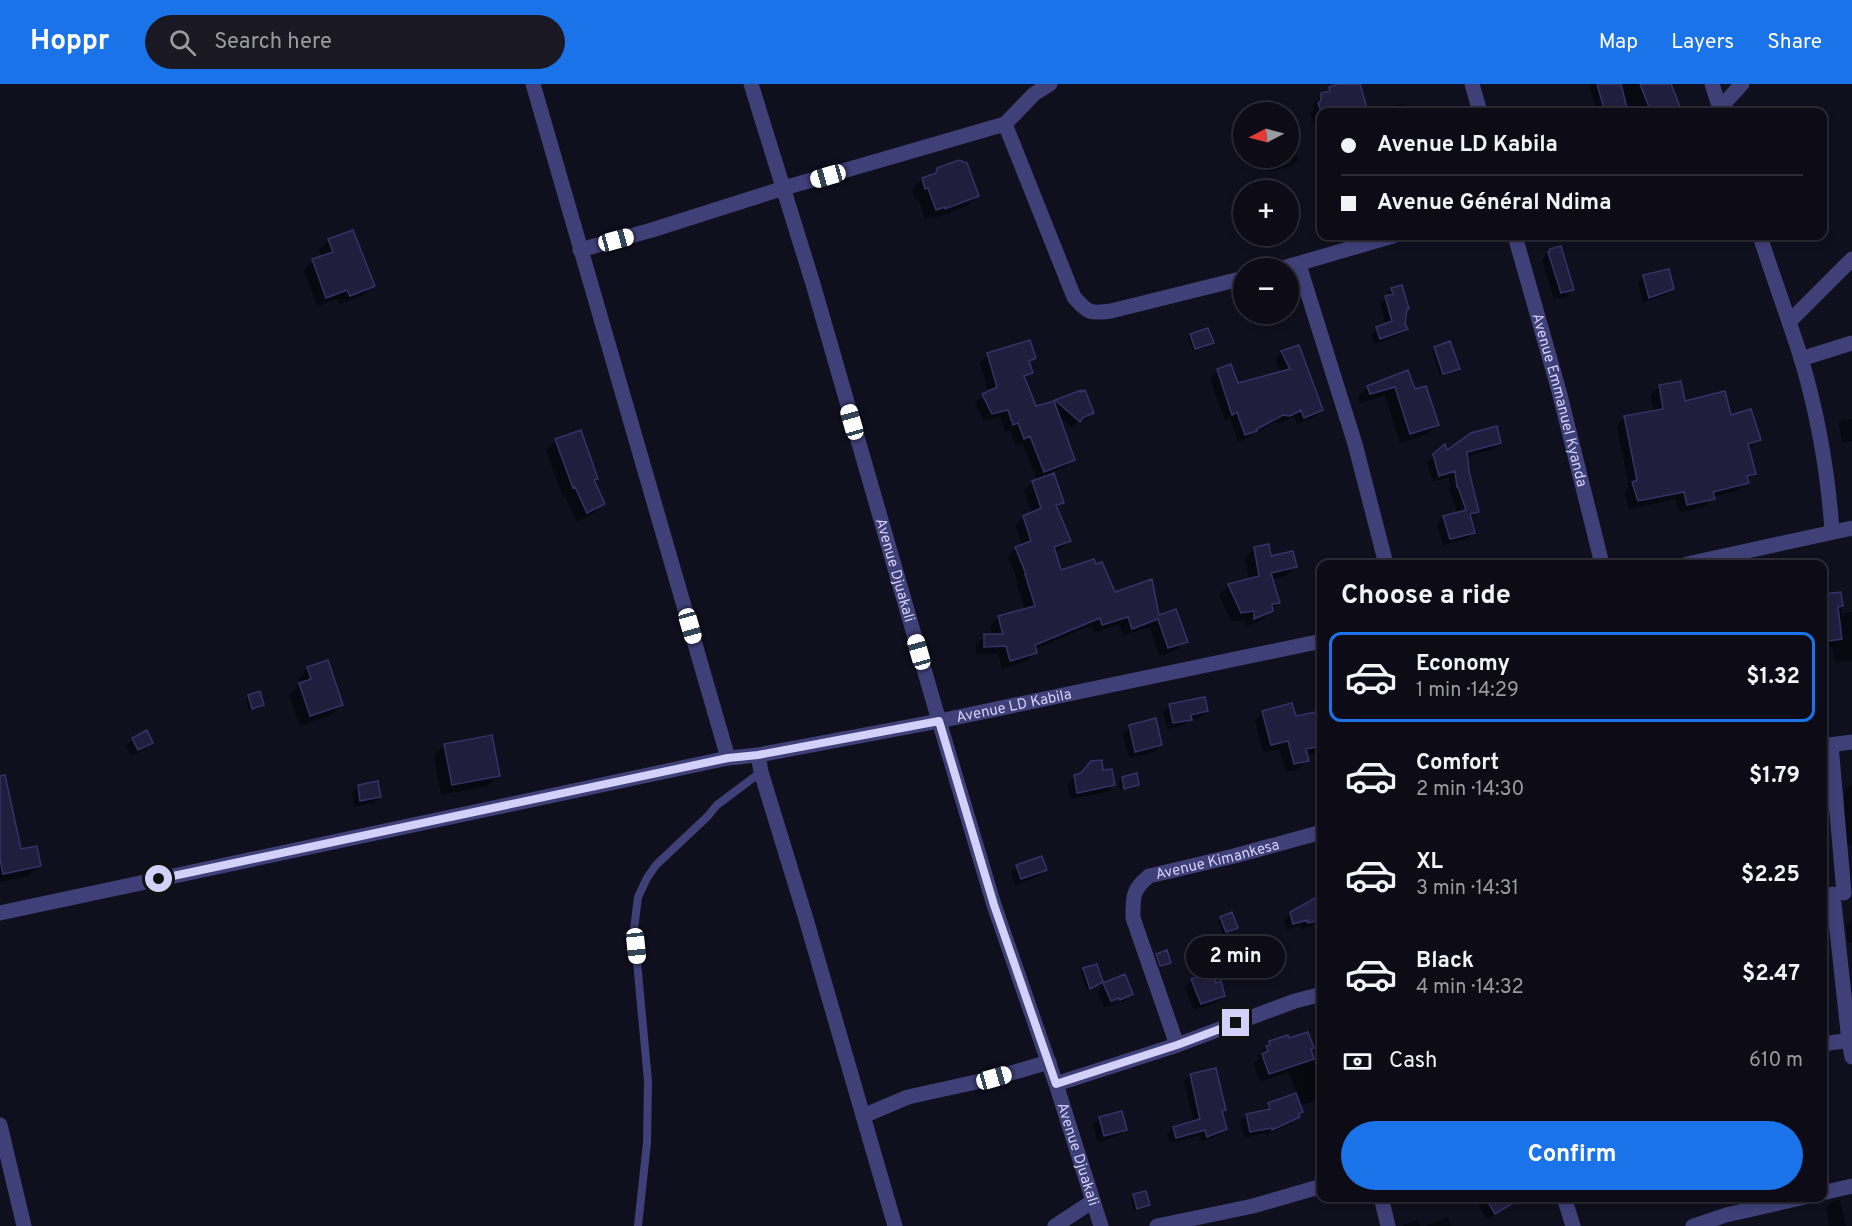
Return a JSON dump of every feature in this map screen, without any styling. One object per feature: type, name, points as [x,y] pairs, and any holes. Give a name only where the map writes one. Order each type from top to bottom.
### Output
[{"type":"street","points":[[533,84],[728,758]]},
{"type":"street","name":"Avenue Djuakali","points":[[751,84],[784,188],[994,905],[1049,1062],[1101,1226]]},
{"type":"street","points":[[580,250],[1005,124],[1034,94],[1050,84]]},
{"type":"street","points":[[1472,84],[1479,108]]},
{"type":"street","points":[[1712,84],[1719,108]]},
{"type":"street","points":[[1722,108],[1742,84]]},
{"type":"street","points":[[1005,124],[1074,297],[1085,309],[1097,313],[1111,311],[1233,281]]},
{"type":"street","points":[[1380,240],[1299,265],[1355,444],[1385,560]]},
{"type":"street","name":"Avenue Emmanuel Kyanda","points":[[1516,240],[1559,391],[1601,560]]},
{"type":"street","points":[[1761,240],[1801,359],[1822,443],[1832,531]]},
{"type":"street","points":[[1789,322],[1852,259]]},
{"type":"street","points":[[1801,359],[1852,343]]},
{"type":"street","points":[[1705,560],[1852,528]]},
{"type":"street","name":"Avenue LD Kabila","points":[[0,913],[728,758],[758,755],[939,721],[1317,642]]},
{"type":"street","points":[[1827,746],[1852,742]]},
{"type":"street","points":[[758,755],[761,772],[895,1226]]},
{"type":"street","points":[[1827,758],[1852,1057]]},
{"type":"street","name":"Avenue Kimankesa","points":[[1177,1045],[1133,918],[1133,896],[1138,885],[1149,876],[1317,833]]},
{"type":"street","points":[[1056,1084],[1177,1045],[1295,1001],[1317,995]]},
{"type":"street","points":[[1827,1043],[1850,1040]]},
{"type":"street","points":[[863,1116],[908,1097],[994,1078],[1049,1062]]},
{"type":"street","points":[[0,1125],[24,1226]]},
{"type":"street","points":[[1827,1192],[1852,1186]]},
{"type":"street","points":[[1157,1226],[1253,1206],[1317,1187]]},
{"type":"street","points":[[1054,1226],[1093,1201]]},
{"type":"street","points":[[1382,1202],[1388,1226]]},
{"type":"street","points":[[1566,1202],[1573,1226]]},
{"type":"street","points":[[1692,1226],[1726,1215],[1783,1202]]},
{"type":"lane","points":[[638,1226],[647,1143],[648,1081],[634,929],[638,897],[656,865],[717,805],[761,772]]},
{"type":"building","points":[[1338,84],[1360,84],[1367,108],[1320,108],[1318,103],[1321,100],[1321,93],[1330,91],[1329,87]]},
{"type":"building","points":[[1597,84],[1621,84],[1627,108],[1604,108]]},
{"type":"building","points":[[1640,84],[1671,84],[1680,108],[1649,108]]},
{"type":"building","points":[[959,160],[967,163],[979,196],[945,209],[945,207],[936,210],[922,178],[936,173],[937,168]]},
{"type":"building","points":[[353,230],[375,286],[350,296],[347,290],[326,298],[312,259],[333,252],[328,239]]},
{"type":"building","points":[[1561,246],[1574,290],[1561,293],[1548,252],[1550,249]]},
{"type":"building","points":[[1669,269],[1674,289],[1649,298],[1643,275]]},
{"type":"building","points":[[1402,285],[1409,309],[1407,309],[1405,324],[1408,329],[1380,339],[1376,327],[1392,321],[1385,296],[1393,294],[1391,288]]},
{"type":"building","points":[[1208,328],[1214,343],[1195,349],[1190,334]]},
{"type":"building","points":[[1030,340],[1036,358],[1029,361],[1033,373],[1024,376],[1036,406],[1054,401],[1075,460],[1044,472],[1030,436],[1024,439],[1018,423],[1013,425],[1008,410],[992,414],[982,394],[997,387],[987,353]]},
{"type":"building","points":[[1450,341],[1460,369],[1443,374],[1434,347]]},
{"type":"building","points":[[1299,345],[1323,410],[1304,418],[1301,410],[1290,416],[1283,415],[1257,431],[1245,435],[1237,412],[1232,415],[1217,369],[1231,364],[1238,383],[1290,369],[1281,351]]},
{"type":"building","points":[[1408,370],[1415,389],[1426,386],[1439,425],[1410,434],[1395,387],[1370,394],[1367,386]]},
{"type":"building","points":[[1681,381],[1685,401],[1725,391],[1731,415],[1751,409],[1761,440],[1748,444],[1756,474],[1747,476],[1749,483],[1713,492],[1715,499],[1687,505],[1684,492],[1638,501],[1632,482],[1637,480],[1624,416],[1663,409],[1659,385]]},
{"type":"building","points":[[1081,390],[1081,392],[1085,390],[1094,413],[1084,417],[1080,422],[1055,400]]},
{"type":"building","points":[[1497,426],[1501,443],[1467,452],[1479,512],[1470,514],[1475,533],[1450,539],[1443,516],[1466,510],[1457,487],[1455,471],[1439,476],[1433,454],[1445,444],[1447,450],[1471,433]]},
{"type":"building","points":[[581,430],[598,479],[594,480],[605,504],[587,513],[575,487],[573,488],[555,439]]},
{"type":"building","points":[[1054,473],[1064,503],[1056,505],[1071,541],[1054,547],[1061,570],[1094,559],[1096,564],[1102,562],[1115,592],[1152,579],[1159,615],[1176,609],[1188,642],[1168,648],[1158,619],[1132,629],[1128,617],[1102,625],[1100,618],[1035,645],[1037,653],[1010,661],[1006,646],[984,647],[984,634],[1003,634],[998,616],[1035,606],[1015,547],[1031,541],[1023,516],[1041,508],[1032,481]]},
{"type":"building","points":[[1269,544],[1271,556],[1293,551],[1297,567],[1271,573],[1280,603],[1272,604],[1273,611],[1254,619],[1254,611],[1241,613],[1228,584],[1259,576],[1254,547]]},
{"type":"building","points":[[1841,592],[1843,606],[1838,607],[1842,639],[1827,641],[1827,594]]},
{"type":"building","points":[[328,660],[343,705],[310,716],[299,683],[311,679],[307,667]]},
{"type":"building","points":[[260,691],[264,705],[252,709],[248,695]]},
{"type":"building","points":[[1205,697],[1208,711],[1191,715],[1192,720],[1173,723],[1169,704]]},
{"type":"building","points":[[1292,703],[1296,716],[1317,712],[1317,747],[1306,749],[1309,761],[1294,764],[1288,741],[1271,745],[1262,711]]},
{"type":"building","points":[[1156,718],[1162,745],[1135,752],[1129,725]]},
{"type":"building","points":[[147,730],[153,743],[138,750],[132,738]]},
{"type":"building","points":[[492,735],[500,776],[452,785],[444,744]]},
{"type":"building","points":[[1102,760],[1103,770],[1112,769],[1115,785],[1077,793],[1074,775],[1081,773],[1091,761]]},
{"type":"building","points":[[1137,773],[1139,785],[1124,789],[1122,777]]},
{"type":"building","points":[[5,775],[21,849],[37,846],[41,866],[3,874],[0,859],[0,776]]},
{"type":"building","points":[[378,781],[381,797],[360,801],[358,785]]},
{"type":"building","points":[[1042,856],[1047,870],[1021,879],[1016,865]]},
{"type":"building","points":[[1315,898],[1317,901],[1317,921],[1308,923],[1308,920],[1293,924],[1290,912]]},
{"type":"building","points":[[1232,912],[1238,928],[1226,932],[1220,917]]},
{"type":"building","points":[[1167,950],[1171,963],[1160,966],[1156,954]]},
{"type":"building","points":[[1097,964],[1103,982],[1090,989],[1083,968]]},
{"type":"building","points":[[1212,971],[1216,983],[1221,981],[1225,996],[1201,1004],[1191,979]]},
{"type":"building","points":[[1125,974],[1133,994],[1111,1001],[1103,983]]},
{"type":"building","points":[[1308,1032],[1314,1048],[1311,1049],[1314,1059],[1269,1074],[1262,1054],[1268,1051],[1266,1046],[1270,1045],[1269,1041]]},
{"type":"building","points":[[1216,1068],[1226,1110],[1222,1111],[1227,1129],[1207,1137],[1205,1130],[1176,1138],[1173,1127],[1200,1119],[1190,1074]]},
{"type":"building","points":[[1296,1093],[1303,1112],[1298,1114],[1300,1117],[1272,1130],[1272,1128],[1250,1132],[1246,1114],[1270,1109],[1268,1103]]},
{"type":"building","points":[[1122,1111],[1127,1130],[1104,1136],[1099,1117]]},
{"type":"building","points":[[1146,1191],[1150,1205],[1137,1209],[1133,1194]]},
{"type":"building","points":[[1488,1202],[1515,1202],[1495,1214]]},
{"type":"route","points":[[159,879],[728,758],[758,755],[939,721],[994,905],[1056,1084],[1177,1045],[1236,1023]]}]
